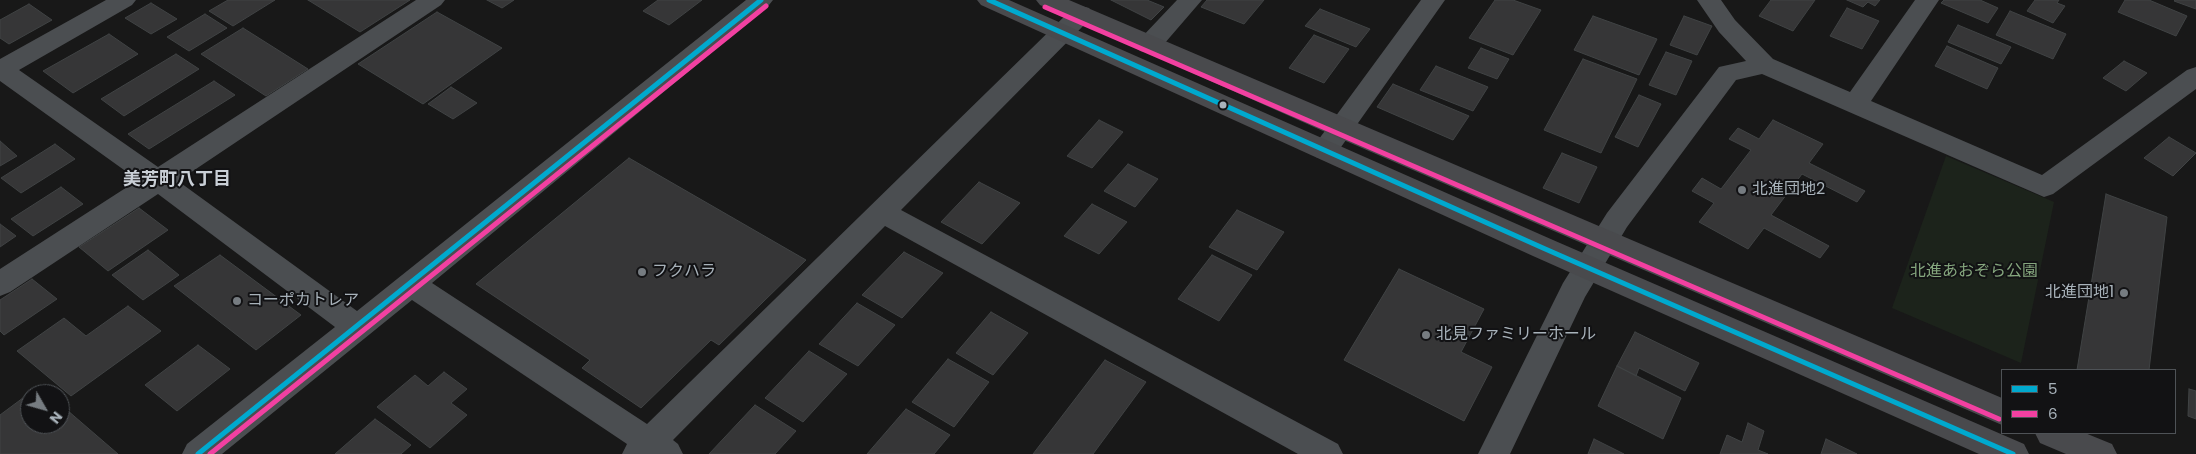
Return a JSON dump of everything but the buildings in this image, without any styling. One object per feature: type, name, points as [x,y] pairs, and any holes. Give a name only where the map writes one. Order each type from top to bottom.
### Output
[{"type":"main road","points":[[989,0],[1150,45],[2001,412]]},
{"type":"main road","points":[[1048,0],[1071,23],[1325,150],[2013,454]]},
{"type":"main road","points":[[2053,434],[2101,454]]},
{"type":"street","points":[[124,0],[0,69],[159,180],[357,327]]},
{"type":"street","points":[[0,284],[433,0]]},
{"type":"street","points":[[198,454],[411,284],[760,0]]},
{"type":"street","points":[[1150,45],[1190,0]]},
{"type":"street","points":[[1325,150],[1433,0]]},
{"type":"street","points":[[1709,0],[1727,26],[1764,65],[2044,187],[2196,76]]},
{"type":"street","points":[[1855,105],[1927,0]]},
{"type":"street","points":[[411,284],[652,450],[882,212],[1071,23]]},
{"type":"street","points":[[1494,454],[1573,291],[1617,220],[1728,73],[1764,65]]},
{"type":"street","points":[[882,212],[1327,454]]},
{"type":"green space","name":"北進あおぞら公園","points":[[1946,156],[2054,202],[2021,363],[1892,308]]},
{"type":"transit line","name":"5","points":[[198,454],[761,0]]},
{"type":"transit line","name":"5","points":[[989,0],[1543,248],[2013,454]]},
{"type":"transit line","name":"6","points":[[210,454],[766,6]]},
{"type":"transit line","name":"6","points":[[1045,7],[1999,419]]},
{"type":"place","name":"北進団地2","points":[[1742,190]]},
{"type":"place","name":"フクハラ","points":[[642,272]]},
{"type":"place","name":"北進団地1","points":[[2124,293]]},
{"type":"place","name":"コーポカトレア","points":[[237,301]]},
{"type":"place","name":"北見ファミリーホール","points":[[1426,335]]},
{"type":"district","name":"美芳町八丁目","points":[[177,180]]}]
